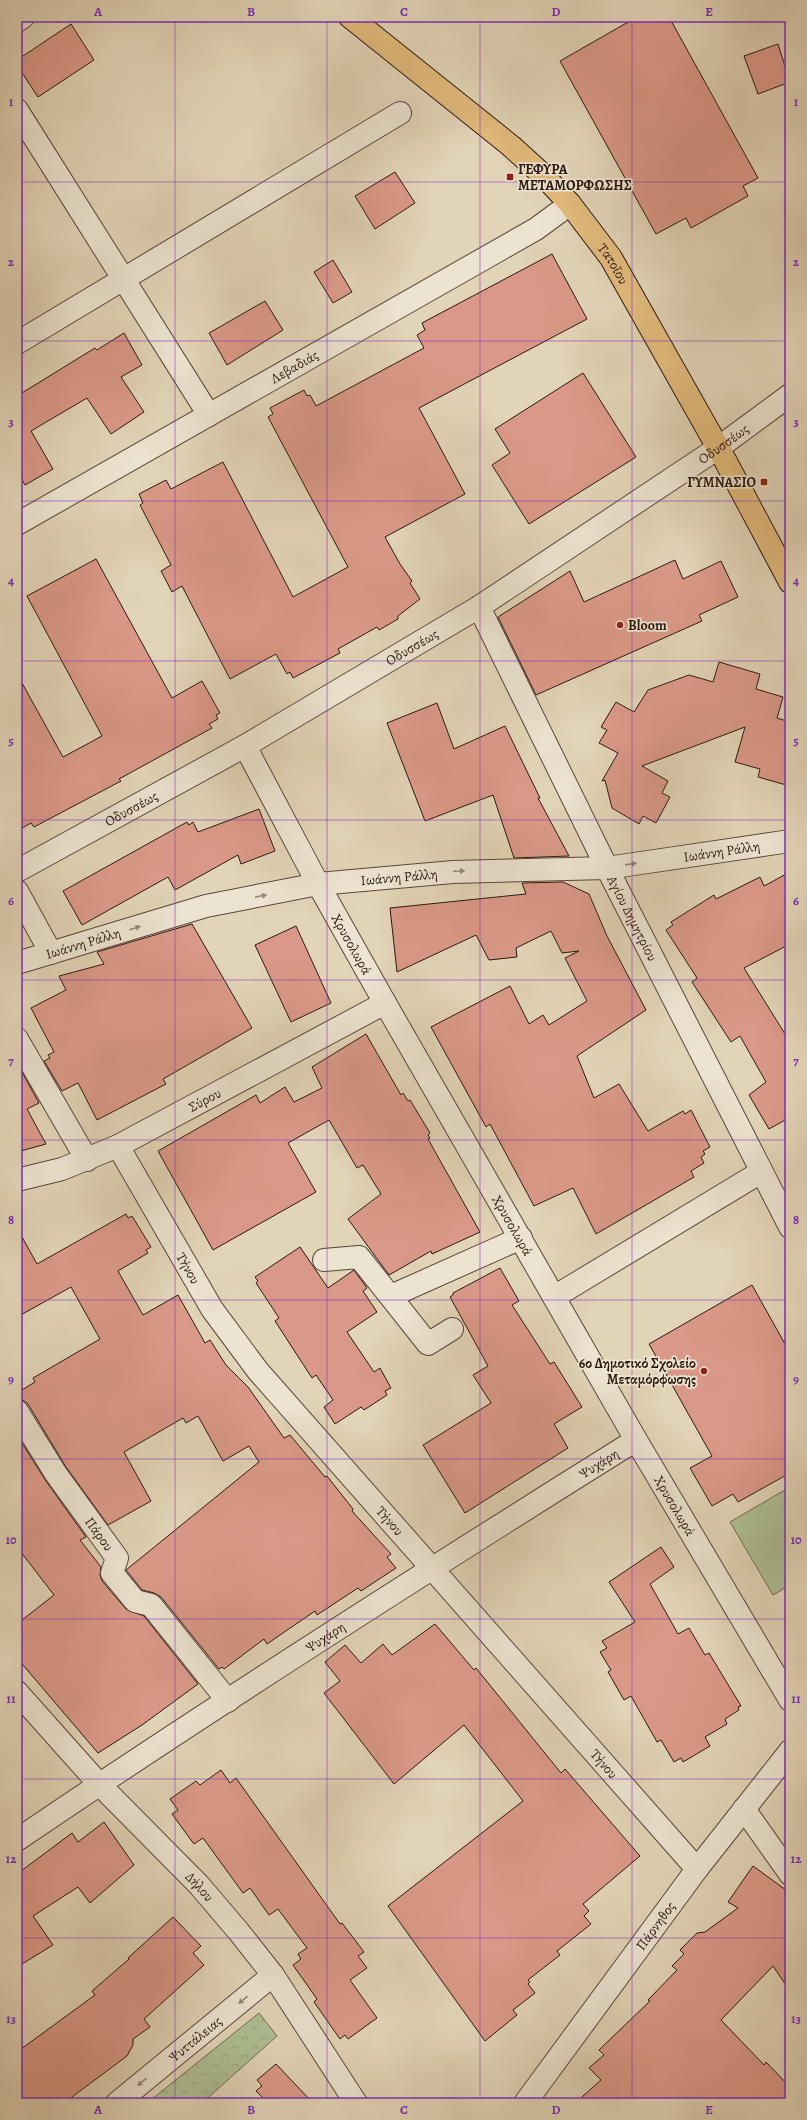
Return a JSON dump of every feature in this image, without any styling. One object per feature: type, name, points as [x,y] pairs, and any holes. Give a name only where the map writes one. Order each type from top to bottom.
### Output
[{"type":"main road","name":"Τατοΐου","points":[[350,17],[512,146],[544,176],[570,204],[611,258],[718,448],[790,582]]},
{"type":"street","points":[[17,21],[23,17]]},
{"type":"street","points":[[17,110],[209,415]]},
{"type":"street","points":[[17,343],[400,113]]},
{"type":"street","name":"Λεβαδιάς","points":[[17,524],[536,229],[570,204]]},
{"type":"street","name":"Οδυσσέως","points":[[17,872],[245,746],[479,607],[718,448],[790,395]]},
{"type":"street","name":"Αγίου Δημητρίου","points":[[479,607],[607,868],[790,1227]]},
{"type":"street","name":"Χρυσολωρά","points":[[245,746],[318,884],[384,1003],[521,1238],[636,1440],[790,1700]]},
{"type":"street","name":"Ιωάννη Ράλλη","points":[[17,964],[206,906],[318,884],[453,872],[607,868],[790,841]]},
{"type":"street","points":[[17,891],[51,953]]},
{"type":"street","name":"Σύρου","points":[[17,1180],[62,1169],[118,1146],[384,1003]]},
{"type":"street","points":[[17,1039],[87,1160]]},
{"type":"street","name":"Τήνου","points":[[118,1146],[212,1309],[236,1343],[258,1370],[697,1869]]},
{"type":"street","points":[[554,1297],[761,1172]]},
{"type":"street","points":[[391,1296],[521,1238]]},
{"type":"street","points":[[324,1260],[359,1257],[428,1344],[452,1329]]},
{"type":"street","name":"Πάρου","points":[[17,1410],[56,1474],[117,1558],[112,1573],[135,1601],[151,1605],[228,1701]]},
{"type":"street","name":"Ψυχάρη","points":[[17,1840],[99,1784],[432,1567],[636,1440]]},
{"type":"street","name":"Δήλου","points":[[17,1692],[99,1784],[199,1885],[239,1932],[273,1975],[356,2103]]},
{"type":"street","name":"Πάρνηθος","points":[[525,2103],[697,1869],[790,1751]]},
{"type":"street","points":[[744,1809],[790,1874]]},
{"type":"street","name":"Ψυττάλειας","points":[[117,2103],[273,1975]]},
{"type":"green space","points":[[790,1487],[790,1585],[773,1595],[730,1522]]},
{"type":"green space","points":[[259,2013],[277,2036],[202,2103],[147,2103]]},
{"type":"building","points":[[637,17],[669,17],[758,178],[743,186],[748,196],[691,228],[686,218],[656,234],[560,61]]},
{"type":"building","points":[[71,24],[94,60],[38,97],[17,65],[17,60]]},
{"type":"building","points":[[778,44],[790,82],[758,94],[744,56]]},
{"type":"building","points":[[395,172],[415,203],[375,229],[355,196]]},
{"type":"building","points":[[552,254],[587,319],[419,408],[465,494],[385,537],[400,564],[412,581],[410,583],[420,599],[398,616],[398,619],[379,630],[377,627],[338,649],[340,653],[293,678],[290,672],[287,674],[276,654],[230,679],[182,586],[172,592],[161,571],[171,565],[140,505],[143,503],[139,494],[166,480],[171,489],[223,462],[293,597],[348,567],[268,417],[273,414],[270,408],[304,390],[307,396],[310,395],[316,406],[424,348],[417,335],[425,330],[422,323]]},
{"type":"building","points":[[333,260],[352,292],[333,303],[314,272]]},
{"type":"building","points":[[265,301],[283,330],[227,365],[209,333]]},
{"type":"building","points":[[124,333],[142,365],[121,377],[144,412],[111,434],[87,398],[31,431],[53,469],[25,485],[17,471],[17,396],[95,348],[97,350]]},
{"type":"building","points":[[583,373],[636,457],[529,524],[492,465],[510,453],[495,429]]},
{"type":"building","points":[[96,559],[172,698],[202,681],[220,713],[216,715],[218,719],[209,724],[212,728],[119,779],[121,781],[34,827],[31,823],[17,831],[17,674],[63,757],[102,736],[27,596]]},
{"type":"building","name":"Bloom","points":[[675,560],[683,579],[721,561],[738,597],[699,615],[702,621],[536,695],[498,617],[570,571],[584,602]]},
{"type":"building","points":[[719,662],[760,674],[756,689],[783,697],[777,718],[790,722],[790,786],[758,777],[760,769],[735,762],[745,727],[642,766],[668,781],[662,793],[670,797],[656,823],[643,816],[639,824],[612,808],[605,780],[602,781],[618,753],[599,743],[607,730],[601,727],[616,702],[634,712],[648,690],[689,675],[713,682]]},
{"type":"building","points":[[437,703],[454,749],[505,726],[540,798],[538,798],[569,856],[514,858],[493,795],[425,821],[387,723]]},
{"type":"building","points":[[259,809],[275,851],[241,864],[238,855],[175,890],[168,877],[82,925],[63,891],[187,822],[189,825],[193,822],[198,832]]},
{"type":"building","points":[[790,872],[790,944],[744,968],[790,1042],[790,1125],[787,1119],[769,1129],[749,1095],[766,1082],[740,1036],[731,1042],[692,982],[697,978],[666,930],[673,925],[671,922],[714,895],[716,899],[760,877],[764,886]]},
{"type":"building","points":[[563,882],[589,894],[607,936],[646,1010],[577,1056],[594,1098],[619,1084],[648,1131],[683,1111],[685,1114],[691,1110],[710,1147],[703,1151],[705,1154],[701,1157],[704,1163],[691,1171],[694,1177],[596,1234],[573,1188],[534,1206],[490,1124],[486,1127],[431,1027],[510,986],[529,1024],[543,1015],[549,1025],[587,1001],[565,958],[579,951],[562,953],[551,931],[516,948],[517,957],[489,960],[476,935],[397,972],[390,908],[526,894],[522,883]]},
{"type":"building","points":[[192,924],[252,1028],[163,1079],[166,1084],[97,1120],[78,1083],[62,1091],[44,1061],[50,1058],[48,1055],[54,1052],[31,1008],[66,990],[59,976],[104,964],[97,952]]},
{"type":"building","points":[[296,926],[331,1003],[291,1022],[255,945]]},
{"type":"building","points":[[366,1034],[401,1095],[403,1093],[408,1101],[410,1100],[430,1133],[428,1135],[430,1138],[428,1139],[480,1232],[432,1254],[431,1251],[389,1275],[348,1219],[381,1194],[363,1165],[357,1168],[329,1120],[288,1143],[316,1192],[213,1250],[158,1151],[256,1095],[260,1103],[285,1087],[294,1102],[322,1088],[312,1067]]},
{"type":"building","points":[[22,1072],[39,1103],[27,1109],[46,1144],[17,1152],[17,1074]]},
{"type":"building","points":[[126,1214],[128,1218],[132,1216],[151,1247],[146,1250],[148,1253],[118,1271],[143,1315],[178,1295],[205,1343],[210,1340],[226,1365],[248,1387],[284,1438],[290,1435],[325,1477],[327,1476],[353,1509],[352,1511],[391,1554],[387,1557],[396,1568],[361,1591],[358,1588],[317,1615],[315,1611],[267,1644],[264,1639],[224,1669],[222,1667],[219,1669],[161,1597],[154,1593],[142,1590],[126,1570],[259,1462],[249,1446],[223,1461],[198,1416],[186,1423],[183,1418],[124,1452],[151,1501],[108,1525],[66,1467],[28,1404],[23,1400],[17,1399],[17,1393],[35,1382],[33,1378],[100,1339],[71,1287],[17,1317],[17,1228],[37,1264]]},
{"type":"building","points":[[300,1247],[328,1288],[354,1270],[367,1288],[363,1291],[377,1312],[347,1332],[374,1372],[380,1368],[391,1388],[385,1391],[387,1395],[364,1410],[361,1407],[335,1424],[324,1407],[333,1400],[316,1375],[312,1378],[275,1321],[279,1318],[256,1283],[258,1281],[255,1277]]},
{"type":"building","points":[[500,1268],[519,1301],[512,1305],[550,1364],[554,1362],[582,1407],[554,1424],[568,1448],[465,1513],[423,1445],[491,1403],[473,1375],[488,1366],[450,1297],[453,1293]]},
{"type":"building","points":[[752,1285],[790,1353],[790,1473],[738,1502],[733,1494],[712,1506],[690,1468],[712,1456],[649,1344]]},
{"type":"building","points":[[17,1435],[46,1481],[86,1537],[80,1540],[101,1567],[100,1575],[102,1581],[126,1609],[144,1616],[198,1684],[142,1725],[98,1753],[17,1658],[17,1624],[54,1595],[17,1547]]},
{"type":"building","points":[[661,1547],[674,1567],[650,1584],[678,1634],[689,1628],[705,1655],[709,1653],[741,1706],[738,1707],[739,1710],[725,1719],[727,1724],[705,1737],[710,1746],[683,1762],[681,1758],[674,1762],[661,1740],[657,1742],[631,1696],[624,1700],[608,1672],[611,1670],[600,1652],[607,1648],[602,1641],[635,1622],[609,1582]]},
{"type":"building","points":[[435,1624],[474,1670],[476,1668],[561,1773],[565,1769],[640,1856],[583,1904],[589,1911],[584,1916],[591,1924],[557,1951],[560,1955],[528,1980],[530,1982],[528,1984],[535,1993],[513,2010],[517,2015],[485,2041],[388,1906],[523,1801],[464,1725],[394,1784],[324,1693],[340,1681],[325,1662],[345,1645],[361,1663],[383,1644],[392,1655]]},
{"type":"building","points":[[221,1770],[230,1783],[236,1778],[340,1924],[342,1923],[364,1952],[358,1956],[367,1968],[350,1980],[377,2018],[348,2039],[345,2035],[340,2039],[314,2002],[317,1999],[293,1965],[301,1959],[298,1954],[307,1948],[278,1909],[269,1915],[250,1888],[243,1893],[203,1838],[194,1844],[172,1814],[178,1810],[170,1799],[196,1781],[200,1785]]},
{"type":"building","points":[[104,1822],[134,1865],[90,1903],[78,1887],[33,1916],[53,1945],[17,1967],[17,1874],[72,1833],[78,1842]]},
{"type":"building","points":[[753,1866],[790,1893],[790,1991],[773,1966],[721,2020],[764,2065],[766,2062],[790,2087],[790,2103],[575,2103],[601,2080],[589,2068],[604,2055],[599,2050],[650,2001],[648,2000],[677,1970],[672,1966],[684,1954],[680,1950],[697,1933],[705,1932],[738,1908],[728,1902]]},
{"type":"building","points":[[173,1917],[201,1946],[193,1953],[204,1965],[144,2019],[150,2027],[133,2039],[133,2045],[127,2056],[64,2103],[17,2103],[17,2052],[95,1995],[92,1991],[129,1959],[128,1958]]},
{"type":"building","points":[[276,2064],[313,2103],[268,2103],[256,2091],[262,2086],[257,2080]]},
{"type":"place","name":"ΓΕΦΥΡΑ ΜΕΤΑΜΟΡΦΩΣΗΣ","points":[[510,177]]},
{"type":"place","name":"ΓΥΜΝΑΣΙΟ","points":[[764,482]]},
{"type":"place","name":"Bloom","points":[[620,625]]},
{"type":"place","name":"6ο Δημοτικό Σχολείο Μεταμόρφωσης","points":[[704,1371]]}]
